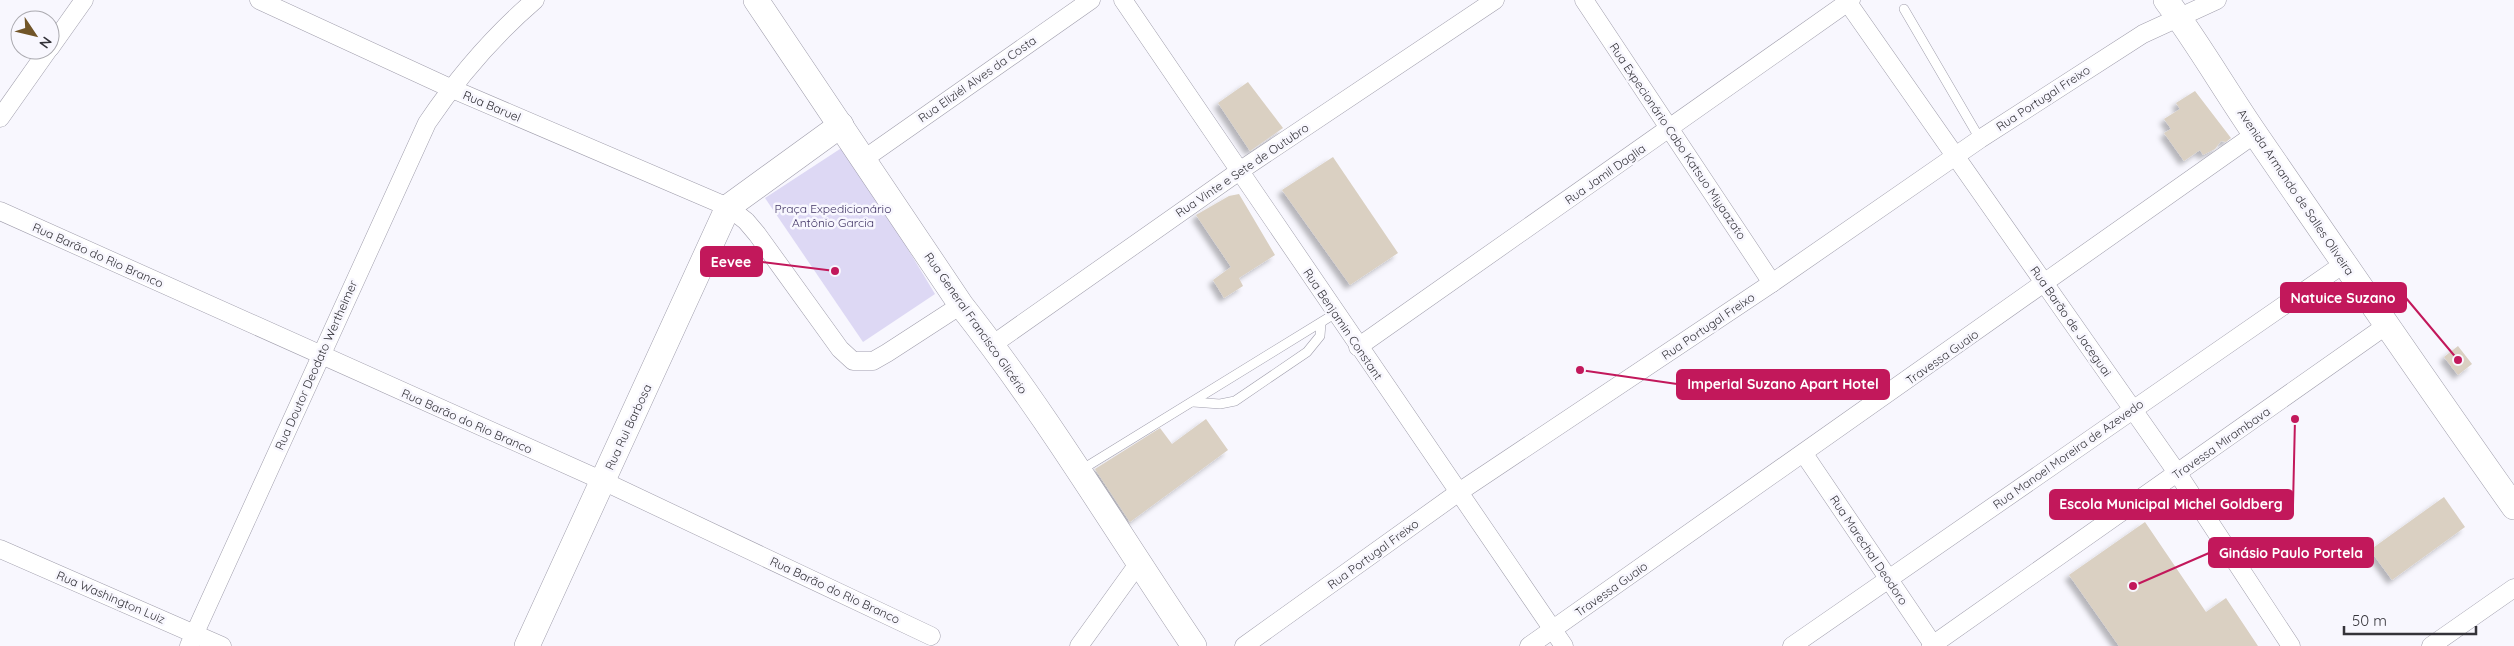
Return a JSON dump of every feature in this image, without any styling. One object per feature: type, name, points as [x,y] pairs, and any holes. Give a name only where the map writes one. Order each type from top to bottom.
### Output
[{"type":"main road","name":"Rua General Francisco Glicério","points":[[756,0],[962,305],[992,345],[1078,471],[1194,646]]},
{"type":"main road","name":"Avenida Armando de Salles Oliveira","points":[[2172,9],[2386,325],[2514,507]]},
{"type":"main road","points":[[728,207],[841,125]]},
{"type":"main road","name":"Rua Rui Barbosa","points":[[528,646],[728,207]]},
{"type":"street","points":[[60,34],[84,0]]},
{"type":"street","name":"Rua Baruel","points":[[258,0],[450,88],[728,207]]},
{"type":"street","name":"Rua Doutor Deodato Wertheimer","points":[[192,640],[427,124],[450,88],[478,54],[535,0]]},
{"type":"street","name":"Rua Eliziél Alves da Costa","points":[[864,159],[1091,0]]},
{"type":"street","name":"Rua Benjamin Constant","points":[[1123,0],[1238,172],[1564,646]]},
{"type":"street","name":"Rua Vinte e Sete de Outubro","points":[[992,345],[1238,172],[1495,0]]},
{"type":"street","name":"Rua Expecionário Cabo Katsuo Miyaazato","points":[[1584,0],[1772,283]]},
{"type":"street","name":"Rua Portugal Freixo","points":[[1244,646],[1459,492],[1772,283],[1980,138],[2143,34],[2172,9],[2217,0]]},
{"type":"street","name":"Rua Jamil Daglia","points":[[1358,347],[1848,1]]},
{"type":"street","name":"Rua Barão de Jaceguai","points":[[1848,1],[2178,474],[2290,646]]},
{"type":"street","points":[[0,118],[41,60]]},
{"type":"street","name":"Travessa Guaio","points":[[1529,646],[1804,454],[2255,134]]},
{"type":"street","points":[[728,207],[746,221],[757,234],[840,349],[853,361],[873,361],[887,354],[962,305]]},
{"type":"street","name":"Rua Barão do Rio Branco","points":[[0,211],[320,356],[603,481],[932,636]]},
{"type":"street","name":"Rua Manoel Moreira de Azevedo","points":[[1792,646],[2345,263]]},
{"type":"street","name":"Travessa Mirambava","points":[[1933,646],[2386,325]]},
{"type":"street","name":"Rua Marechal Deodoro","points":[[1804,454],[1933,646]]},
{"type":"street","name":"Rua Washington Luiz","points":[[0,549],[192,640],[222,646]]},
{"type":"street","points":[[1079,646],[1138,564]]},
{"type":"street","points":[[2431,646],[2514,588]]},
{"type":"lane","points":[[1904,10],[1980,138]]},
{"type":"lane","points":[[1078,471],[1158,420],[1193,402],[1336,313]]},
{"type":"lane","points":[[1193,402],[1220,404],[1234,401],[1307,352],[1320,336],[1321,323]]},
{"type":"green space","name":"Praça Expedicionário Antônio Garcia","points":[[843,147],[865,178],[935,294],[863,342],[765,198]]},
{"type":"building","points":[[1248,82],[1283,128],[1250,151],[1218,103]]},
{"type":"building","points":[[2195,91],[2231,138],[2226,142],[2221,141],[2215,149],[2203,155],[2200,150],[2184,161],[2164,133],[2171,129],[2164,119],[2180,109],[2176,103]]},
{"type":"building","points":[[1333,157],[1398,253],[1350,285],[1282,190]]},
{"type":"building","points":[[1239,194],[1275,255],[1239,278],[1243,286],[1224,298],[1213,280],[1231,267],[1196,215],[1229,196]]},
{"type":"building","points":[[2458,346],[2472,364],[2458,375],[2444,357]]},
{"type":"building","points":[[1206,419],[1228,450],[1130,522],[1095,469],[1160,428],[1172,444]]},
{"type":"building","points":[[2444,497],[2465,527],[2392,580],[2370,550]]},
{"type":"building","points":[[2145,522],[2206,612],[2226,598],[2258,646],[2119,646],[2069,575]]},
{"type":"place","name":"Eevee","points":[[835,271]]},
{"type":"place","name":"Natuice Suzano","points":[[2458,360]]},
{"type":"place","name":"Imperial Suzano Apart Hotel","points":[[1580,370]]},
{"type":"place","name":"Escola Municipal Michel Goldberg","points":[[2295,419]]},
{"type":"place","name":"Ginásio Paulo Portela","points":[[2133,586]]}]
